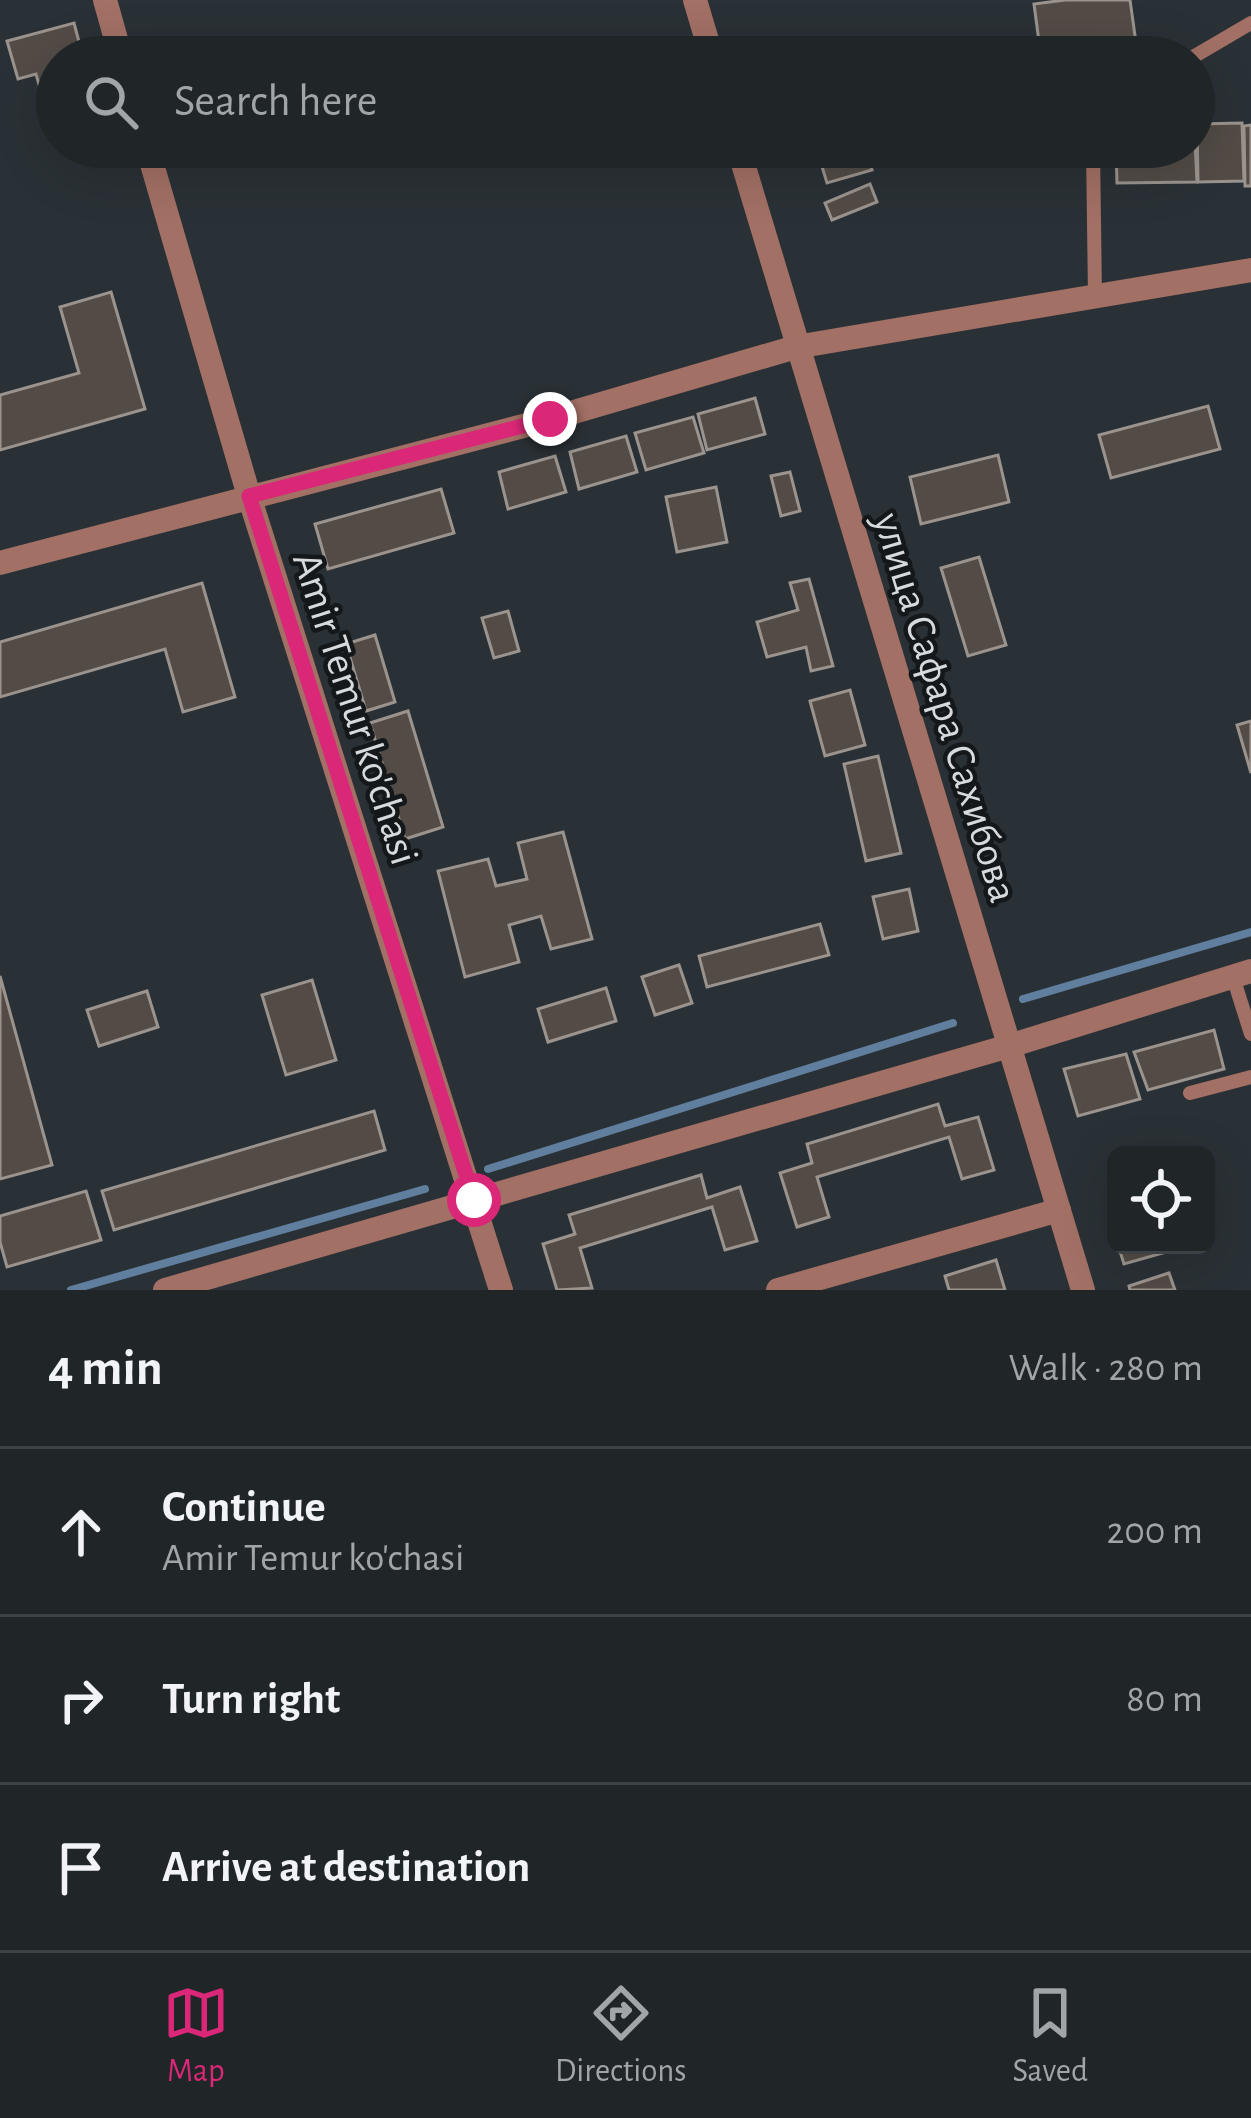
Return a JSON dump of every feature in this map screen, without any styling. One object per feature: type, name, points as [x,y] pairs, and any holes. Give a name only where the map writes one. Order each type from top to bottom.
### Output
[{"type":"street","points":[[105,0],[115,36]]},
{"type":"street","points":[[695,0],[706,36]]},
{"type":"street","name":"Amir Temur ko'chasi","points":[[153,168],[249,496],[501,1290]]},
{"type":"street","name":"улица Сафара Сахибова","points":[[744,168],[1083,1290]]},
{"type":"street","points":[[0,563],[550,419],[796,347],[1251,270]]},
{"type":"street","points":[[165,1290],[1010,1046],[1242,974]]},
{"type":"street","points":[[778,1290],[1059,1210]]},
{"type":"lane","points":[[1215,44],[1251,23]]},
{"type":"lane","points":[[1093,168],[1095,297]]},
{"type":"lane","points":[[1242,974],[1251,1034]]},
{"type":"lane","points":[[1190,1094],[1251,1077]]},
{"type":"building","points":[[1130,0],[1135,36],[1038,36],[1034,4]]},
{"type":"building","points":[[74,23],[77,36],[36,36],[36,74],[18,79],[7,41]]},
{"type":"building","points":[[1242,123],[1244,181],[1198,182],[1198,168],[1215,168],[1215,124]]},
{"type":"building","points":[[1251,125],[1251,186],[1245,186],[1244,126]]},
{"type":"building","points":[[822,168],[871,168],[872,170],[827,183]]},
{"type":"building","points":[[1117,168],[1196,168],[1197,182],[1117,183]]},
{"type":"building","points":[[870,184],[877,202],[832,220],[825,203]]},
{"type":"building","points":[[111,292],[145,409],[0,450],[0,395],[79,373],[60,307]]},
{"type":"building","points":[[755,398],[765,434],[707,450],[698,414]]},
{"type":"building","points":[[1208,406],[1220,449],[1111,478],[1099,435]]},
{"type":"building","points":[[693,417],[704,453],[646,470],[635,433]]},
{"type":"building","points":[[626,436],[637,472],[579,489],[570,452]]},
{"type":"building","points":[[998,455],[1009,502],[921,524],[910,477]]},
{"type":"building","points":[[555,456],[566,492],[508,509],[499,472]]},
{"type":"building","points":[[790,472],[800,511],[781,516],[771,476]]},
{"type":"building","points":[[716,487],[727,542],[677,552],[666,497]]},
{"type":"building","points":[[441,489],[454,533],[328,569],[315,524]]},
{"type":"building","points":[[979,557],[1006,645],[968,656],[941,568]]},
{"type":"building","points":[[809,579],[833,666],[811,671],[806,647],[767,657],[757,622],[798,610],[790,583]]},
{"type":"building","points":[[202,583],[235,697],[183,712],[165,649],[0,697],[0,642]]},
{"type":"building","points":[[508,611],[519,651],[494,658],[482,618]]},
{"type":"building","points":[[375,635],[395,702],[366,711],[346,644]]},
{"type":"building","points":[[850,690],[865,745],[825,756],[810,701]]},
{"type":"building","points":[[408,711],[443,827],[405,839],[370,723]]},
{"type":"building","points":[[1251,721],[1251,773],[1237,725]]},
{"type":"building","points":[[878,756],[901,853],[866,861],[844,764]]},
{"type":"building","points":[[563,832],[592,939],[551,949],[541,916],[509,925],[519,962],[465,977],[438,871],[488,859],[496,886],[527,879],[518,843]]},
{"type":"building","points":[[909,889],[918,931],[883,939],[873,897]]},
{"type":"building","points":[[820,924],[829,955],[707,987],[699,956]]},
{"type":"building","points":[[679,965],[692,1003],[655,1015],[642,977]]},
{"type":"building","points":[[0,976],[52,1165],[0,1179]]},
{"type":"building","points":[[312,980],[336,1060],[286,1075],[262,995]]},
{"type":"building","points":[[606,988],[616,1021],[548,1042],[538,1009]]},
{"type":"building","points":[[147,991],[158,1027],[99,1046],[87,1010]]},
{"type":"building","points":[[1214,1030],[1224,1069],[1148,1090],[1134,1052]]},
{"type":"building","points":[[1126,1054],[1140,1099],[1078,1116],[1064,1069]]},
{"type":"building","points":[[938,1104],[945,1126],[978,1117],[994,1170],[962,1179],[949,1137],[817,1177],[829,1217],[797,1227],[780,1173],[812,1163],[807,1144]]},
{"type":"building","points":[[374,1111],[385,1150],[114,1230],[102,1191]]},
{"type":"building","points":[[701,1175],[707,1198],[740,1187],[757,1241],[725,1250],[712,1207],[580,1248],[592,1288],[557,1290],[543,1244],[575,1234],[569,1215]]},
{"type":"building","points":[[86,1191],[101,1240],[7,1267],[0,1216]]},
{"type":"building","points":[[1121,1254],[1159,1254],[1124,1264]]},
{"type":"building","points":[[996,1260],[1005,1290],[949,1290],[945,1276]]},
{"type":"building","points":[[1169,1273],[1175,1290],[1130,1290],[1129,1286]]},
{"type":"waterway","points":[[1023,999],[1251,932]]},
{"type":"waterway","points":[[488,1169],[953,1023]]},
{"type":"waterway","points":[[71,1290],[425,1189]]},
{"type":"route","points":[[474,1200],[249,496],[550,419]]}]
